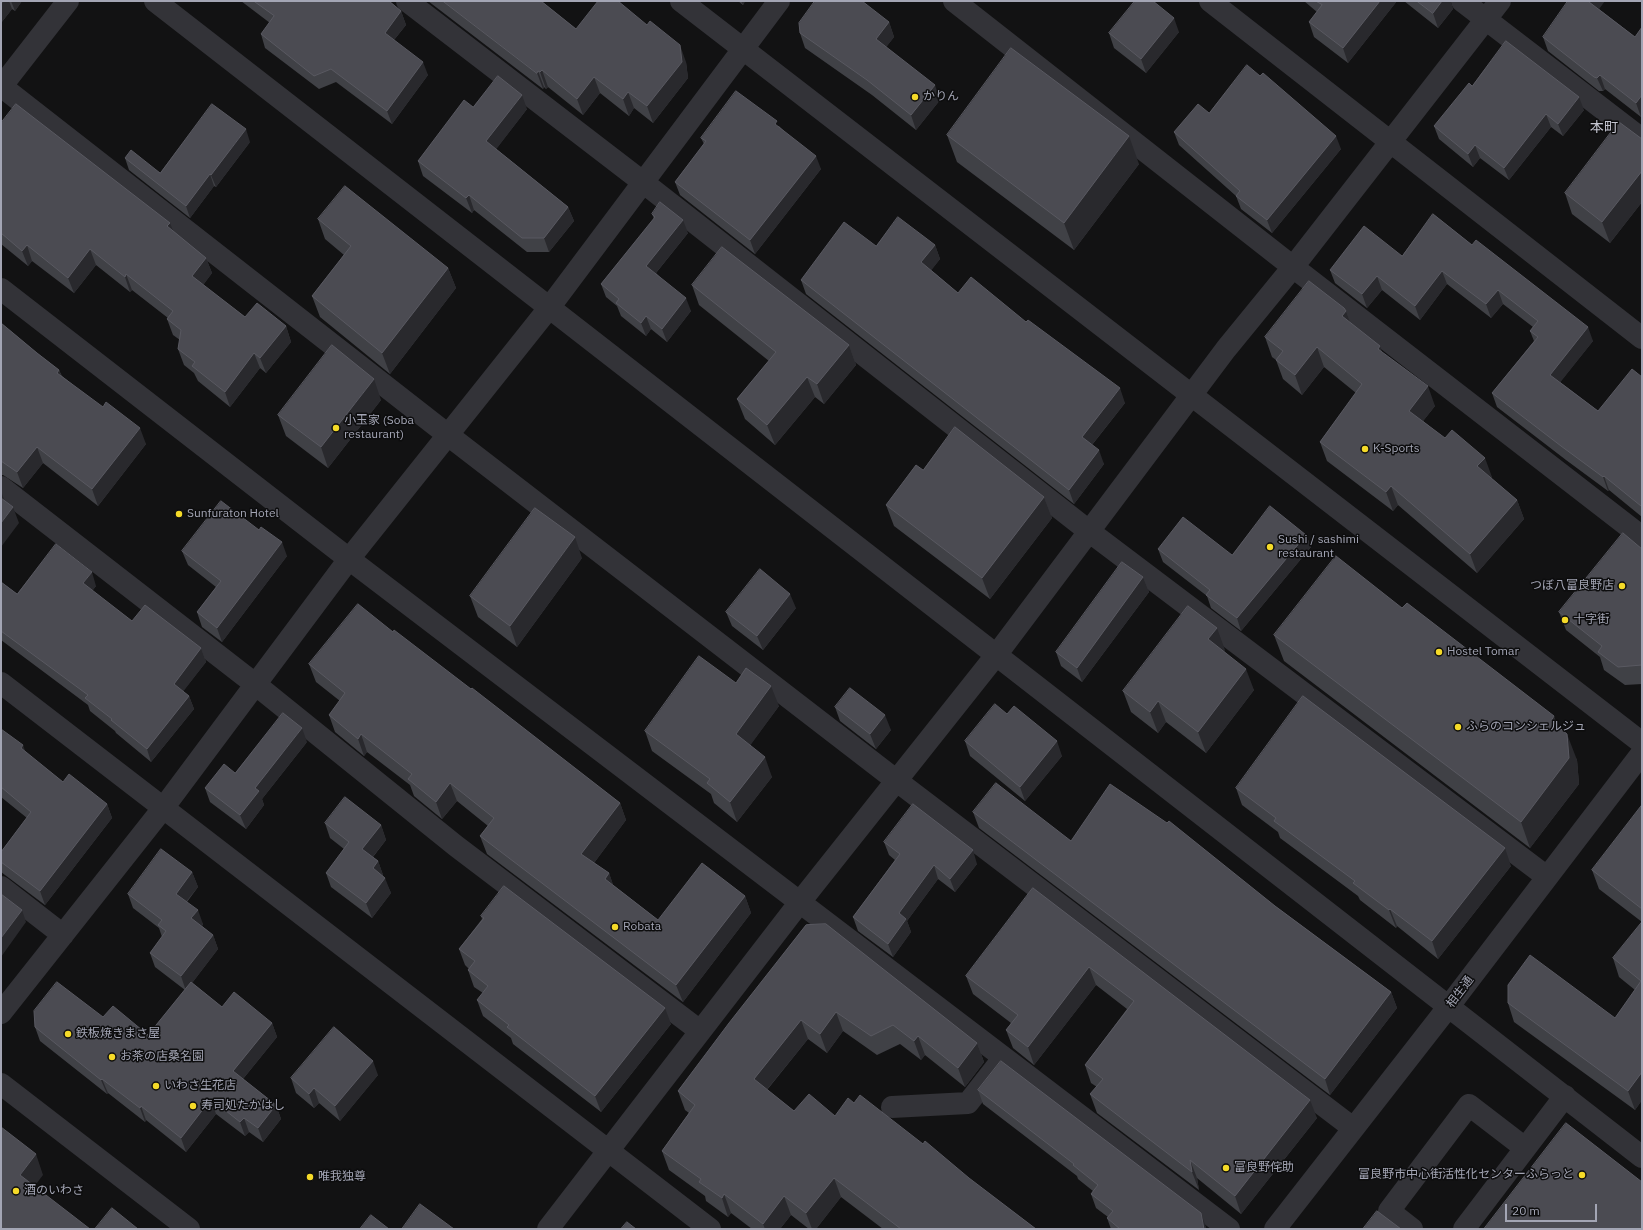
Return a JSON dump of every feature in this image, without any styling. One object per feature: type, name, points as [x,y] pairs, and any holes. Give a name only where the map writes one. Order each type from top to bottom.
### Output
[{"type":"street","points":[[68,1],[1,86],[448,435],[897,781],[1353,1128]]},
{"type":"street","points":[[155,1],[997,654],[1642,1157]]},
{"type":"street","points":[[408,1],[644,183],[1090,532],[1547,877]]},
{"type":"street","points":[[681,1],[1642,742]]},
{"type":"street","points":[[1,1012],[164,807],[350,559],[549,308],[779,1]]},
{"type":"street","points":[[954,1],[1292,267],[1642,537]]},
{"type":"street","points":[[1210,1],[1642,338]]},
{"type":"street","points":[[1462,1],[1642,139]]},
{"type":"street","points":[[548,1229],[800,902],[997,654],[1226,350],[1500,1]]},
{"type":"street","points":[[1,289],[350,559],[1228,1229]]},
{"type":"street","points":[[1,487],[255,684],[456,846],[700,1031]]},
{"type":"street","points":[[1,683],[164,807],[710,1229]]},
{"type":"street","name":"相生通","points":[[1275,1229],[1449,1006],[1642,753]]},
{"type":"street","points":[[1,886],[63,934]]},
{"type":"street","points":[[892,1107],[968,1103],[1004,1058]]},
{"type":"street","points":[[1,1084],[189,1229]]},
{"type":"street","points":[[1464,1229],[1565,1096]]},
{"type":"street","points":[[1412,1229],[1389,1211],[1469,1105],[1525,1148]]},
{"type":"building","points":[[254,1],[389,1],[401,11],[385,33],[423,62],[387,111],[331,69],[314,76],[261,34],[274,16]]},
{"type":"building","points":[[443,1],[541,1],[576,29],[598,1],[618,1],[647,25],[650,21],[680,45],[682,62],[647,106],[628,92],[623,99],[594,77],[577,99],[542,70],[540,72],[538,71],[537,73]]},
{"type":"building","points":[[815,1],[862,1],[889,22],[876,39],[935,85],[911,115],[867,80],[800,33],[799,23]]},
{"type":"building","points":[[1135,1],[1153,1],[1174,18],[1141,59],[1109,33]]},
{"type":"building","points":[[1316,1],[1380,1],[1343,48],[1309,22],[1322,5]]},
{"type":"building","points":[[1417,1],[1442,1],[1433,13]]},
{"type":"building","points":[[1568,1],[1590,1],[1589,2],[1635,37],[1642,27],[1642,95],[1636,103],[1600,75],[1597,78],[1594,77],[1543,37]]},
{"type":"building","points":[[1506,41],[1579,97],[1558,124],[1546,114],[1504,168],[1475,145],[1468,154],[1434,126],[1469,83],[1472,86]]},
{"type":"building","points":[[1011,48],[1129,136],[1064,223],[947,135]]},
{"type":"building","points":[[1247,65],[1260,76],[1263,73],[1336,136],[1267,220],[1236,196],[1240,191],[1174,132],[1198,104],[1209,113]]},
{"type":"building","points":[[498,76],[522,95],[486,141],[568,207],[544,238],[522,238],[469,195],[466,198],[418,161],[464,100],[473,107]]},
{"type":"building","points":[[736,91],[777,121],[775,124],[816,156],[750,240],[675,182],[706,141],[701,138]]},
{"type":"building","points":[[16,104],[170,223],[167,226],[206,258],[192,276],[245,317],[257,303],[286,326],[260,358],[254,353],[225,392],[192,366],[195,362],[178,349],[181,330],[167,319],[173,311],[126,274],[125,277],[90,249],[68,278],[27,245],[22,251],[1,233],[1,123]]},
{"type":"building","points":[[212,104],[246,129],[186,206],[125,158],[131,150],[160,173]]},
{"type":"building","points":[[1619,122],[1642,139],[1642,171],[1602,222],[1565,193]]},
{"type":"building","points":[[345,186],[448,268],[382,353],[312,296],[351,246],[318,219]]},
{"type":"building","points":[[660,202],[683,220],[646,266],[686,298],[662,329],[646,316],[641,323],[616,303],[619,299],[601,284],[655,217],[652,214]]},
{"type":"building","points":[[1433,214],[1472,245],[1476,240],[1588,327],[1550,375],[1598,411],[1632,369],[1642,377],[1641,506],[1604,476],[1603,477],[1561,446],[1492,393],[1538,337],[1530,331],[1538,321],[1498,290],[1486,304],[1442,271],[1415,306],[1377,276],[1362,294],[1330,270],[1364,226],[1402,256]]},
{"type":"building","points":[[898,217],[935,245],[921,262],[958,293],[971,277],[1026,322],[1028,320],[1120,388],[1082,437],[1099,450],[1069,490],[801,280],[844,222],[876,246]]},
{"type":"building","points":[[722,247],[849,345],[817,384],[807,377],[767,425],[737,399],[776,352],[692,285]]},
{"type":"building","points":[[1309,281],[1344,308],[1346,311],[1342,316],[1380,346],[1378,349],[1428,386],[1409,411],[1445,438],[1452,430],[1485,458],[1477,466],[1517,500],[1470,554],[1391,486],[1386,492],[1320,442],[1362,384],[1317,347],[1295,375],[1276,360],[1283,351],[1265,337]]},
{"type":"building","points":[[1,323],[59,370],[57,373],[103,407],[106,402],[140,428],[92,489],[37,447],[17,472],[1,461]]},
{"type":"building","points":[[332,345],[374,379],[321,447],[278,415]]},
{"type":"building","points":[[955,427],[1044,497],[982,578],[886,505],[916,465],[923,470]]},
{"type":"building","points":[[1,498],[13,507],[1,523]]},
{"type":"building","points":[[221,501],[259,530],[261,527],[282,542],[217,628],[197,612],[221,581],[182,551]]},
{"type":"building","points":[[1270,506],[1306,535],[1237,618],[1206,595],[1210,590],[1158,549],[1183,517],[1232,555]]},
{"type":"building","points":[[535,508],[575,537],[510,626],[470,596]]},
{"type":"building","points":[[1623,533],[1642,549],[1642,665],[1618,667],[1598,652],[1602,646],[1559,612]]},
{"type":"building","points":[[56,544],[92,572],[83,583],[132,621],[145,605],[201,648],[174,684],[189,696],[147,749],[85,698],[88,695],[1,631],[1,582],[17,594]]},
{"type":"building","points":[[1336,556],[1402,608],[1407,603],[1554,716],[1551,721],[1567,734],[1569,758],[1521,822],[1274,635]]},
{"type":"building","points":[[1122,562],[1143,577],[1077,668],[1056,652]]},
{"type":"building","points":[[760,569],[790,594],[757,636],[726,612]]},
{"type":"building","points":[[358,604],[393,632],[394,630],[471,689],[472,688],[620,803],[581,854],[609,873],[605,879],[658,920],[702,863],[745,896],[676,985],[480,836],[494,818],[450,783],[436,802],[408,779],[412,774],[361,734],[358,739],[329,715],[345,693],[309,664]]},
{"type":"building","points":[[1188,606],[1217,628],[1208,639],[1246,669],[1198,732],[1158,701],[1150,712],[1123,691]]},
{"type":"building","points":[[699,656],[736,683],[746,668],[771,686],[736,734],[765,757],[730,802],[707,783],[710,779],[645,731]]},
{"type":"building","points":[[850,688],[885,715],[870,734],[835,707]]},
{"type":"building","points":[[1303,696],[1505,848],[1432,941],[1353,883],[1355,881],[1274,821],[1276,818],[1236,788]]},
{"type":"building","points":[[995,704],[1007,714],[1014,706],[1057,741],[1020,787],[965,741]]},
{"type":"building","points":[[283,713],[302,728],[255,788],[259,791],[240,815],[205,788],[224,764],[235,773]]},
{"type":"building","points":[[1,729],[23,745],[21,748],[63,782],[69,774],[107,804],[40,891],[1,862],[1,852],[31,812],[1,787]]},
{"type":"building","points":[[996,783],[1071,841],[1110,784],[1167,823],[1169,821],[1275,906],[1391,992],[1325,1079],[973,812]]},
{"type":"building","points":[[345,797],[381,825],[362,849],[378,861],[373,868],[385,878],[366,903],[326,873],[349,842],[325,823]]},
{"type":"building","points":[[913,804],[973,850],[950,879],[934,865],[899,913],[906,919],[888,944],[853,917],[900,854],[884,842]]},
{"type":"building","points":[[1642,805],[1642,909],[1592,870]]},
{"type":"building","points":[[161,849],[192,872],[176,894],[198,910],[191,918],[213,935],[181,976],[150,953],[166,931],[158,925],[162,920],[128,894]]},
{"type":"building","points":[[504,886],[665,1008],[595,1096],[507,1027],[509,1025],[477,1000],[488,986],[468,970],[475,961],[459,949],[484,918],[481,916]]},
{"type":"building","points":[[1033,888],[1310,1100],[1235,1196],[1190,1160],[1192,1172],[1090,1094],[1103,1079],[1085,1065],[1134,1001],[1089,967],[1028,1047],[1006,1030],[1018,1015],[966,976]]},
{"type":"building","points":[[1,894],[22,910],[1,938]]},
{"type":"building","points":[[1642,922],[1642,1072],[1628,1091],[1508,1003],[1508,985],[1530,955],[1615,1018],[1641,981],[1613,958]]},
{"type":"building","points":[[826,924],[977,1043],[958,1068],[918,1036],[914,1041],[893,1025],[871,1036],[836,1012],[820,1034],[801,1020],[754,1079],[794,1111],[809,1094],[835,1116],[848,1098],[854,1103],[860,1095],[923,1144],[925,1141],[969,1178],[1036,1229],[901,1229],[834,1178],[806,1213],[784,1196],[763,1224],[724,1194],[722,1198],[699,1182],[701,1179],[662,1151],[695,1105],[678,1091],[806,925]]},
{"type":"building","points":[[57,982],[103,1017],[113,1006],[148,1035],[191,982],[222,1007],[234,992],[272,1023],[233,1071],[276,1105],[258,1128],[244,1118],[240,1122],[211,1099],[181,1138],[141,1106],[140,1108],[102,1079],[101,1080],[35,1027],[34,1011]]},
{"type":"building","points":[[334,1027],[373,1061],[335,1106],[314,1088],[309,1094],[291,1078]]},
{"type":"building","points":[[1001,1061],[1201,1213],[1204,1229],[1120,1229],[1107,1218],[1113,1211],[1091,1194],[1098,1185],[1073,1165],[1074,1164],[978,1090]]},
{"type":"building","points":[[1566,1123],[1642,1182],[1642,1229],[1484,1229]]},
{"type":"building","points":[[1,1127],[36,1154],[20,1175],[90,1229],[1,1229]]},
{"type":"building","points":[[420,1204],[454,1229],[402,1229]]},
{"type":"building","points":[[112,1208],[138,1229],[95,1229]]},
{"type":"building","points":[[1377,1211],[1401,1229],[1363,1229]]},
{"type":"building","points":[[371,1215],[389,1229],[360,1229]]},
{"type":"building","points":[[627,1222],[636,1229],[621,1229]]},
{"type":"place","name":"かりん","points":[[915,97]]},
{"type":"place","name":"小玉家 (Soba restaurant)","points":[[336,428]]},
{"type":"place","name":"K-Sports","points":[[1365,449]]},
{"type":"place","name":"Sunfuraton Hotel","points":[[179,514]]},
{"type":"place","name":"Sushi / sashimi restaurant","points":[[1270,547]]},
{"type":"place","name":"つぼ八富良野店","points":[[1622,586]]},
{"type":"place","name":"十字街","points":[[1565,620]]},
{"type":"place","name":"Hostel Tomar","points":[[1439,652]]},
{"type":"place","name":"ふらのコンシェルジュ","points":[[1458,727]]},
{"type":"place","name":"Robata","points":[[615,927]]},
{"type":"place","name":"鉄板焼きまさ屋","points":[[68,1034]]},
{"type":"place","name":"お茶の店桑名園","points":[[112,1057]]},
{"type":"place","name":"いわさ生花店","points":[[156,1086]]},
{"type":"place","name":"寿司処たかはし","points":[[193,1106]]},
{"type":"place","name":"富良野侘助","points":[[1226,1168]]},
{"type":"place","name":"富良野市中心街活性化センターふらっと","points":[[1582,1175]]},
{"type":"place","name":"唯我独尊","points":[[310,1177]]},
{"type":"place","name":"酒のいわさ","points":[[16,1191]]},
{"type":"district","name":"本町","points":[[1604,128]]}]
